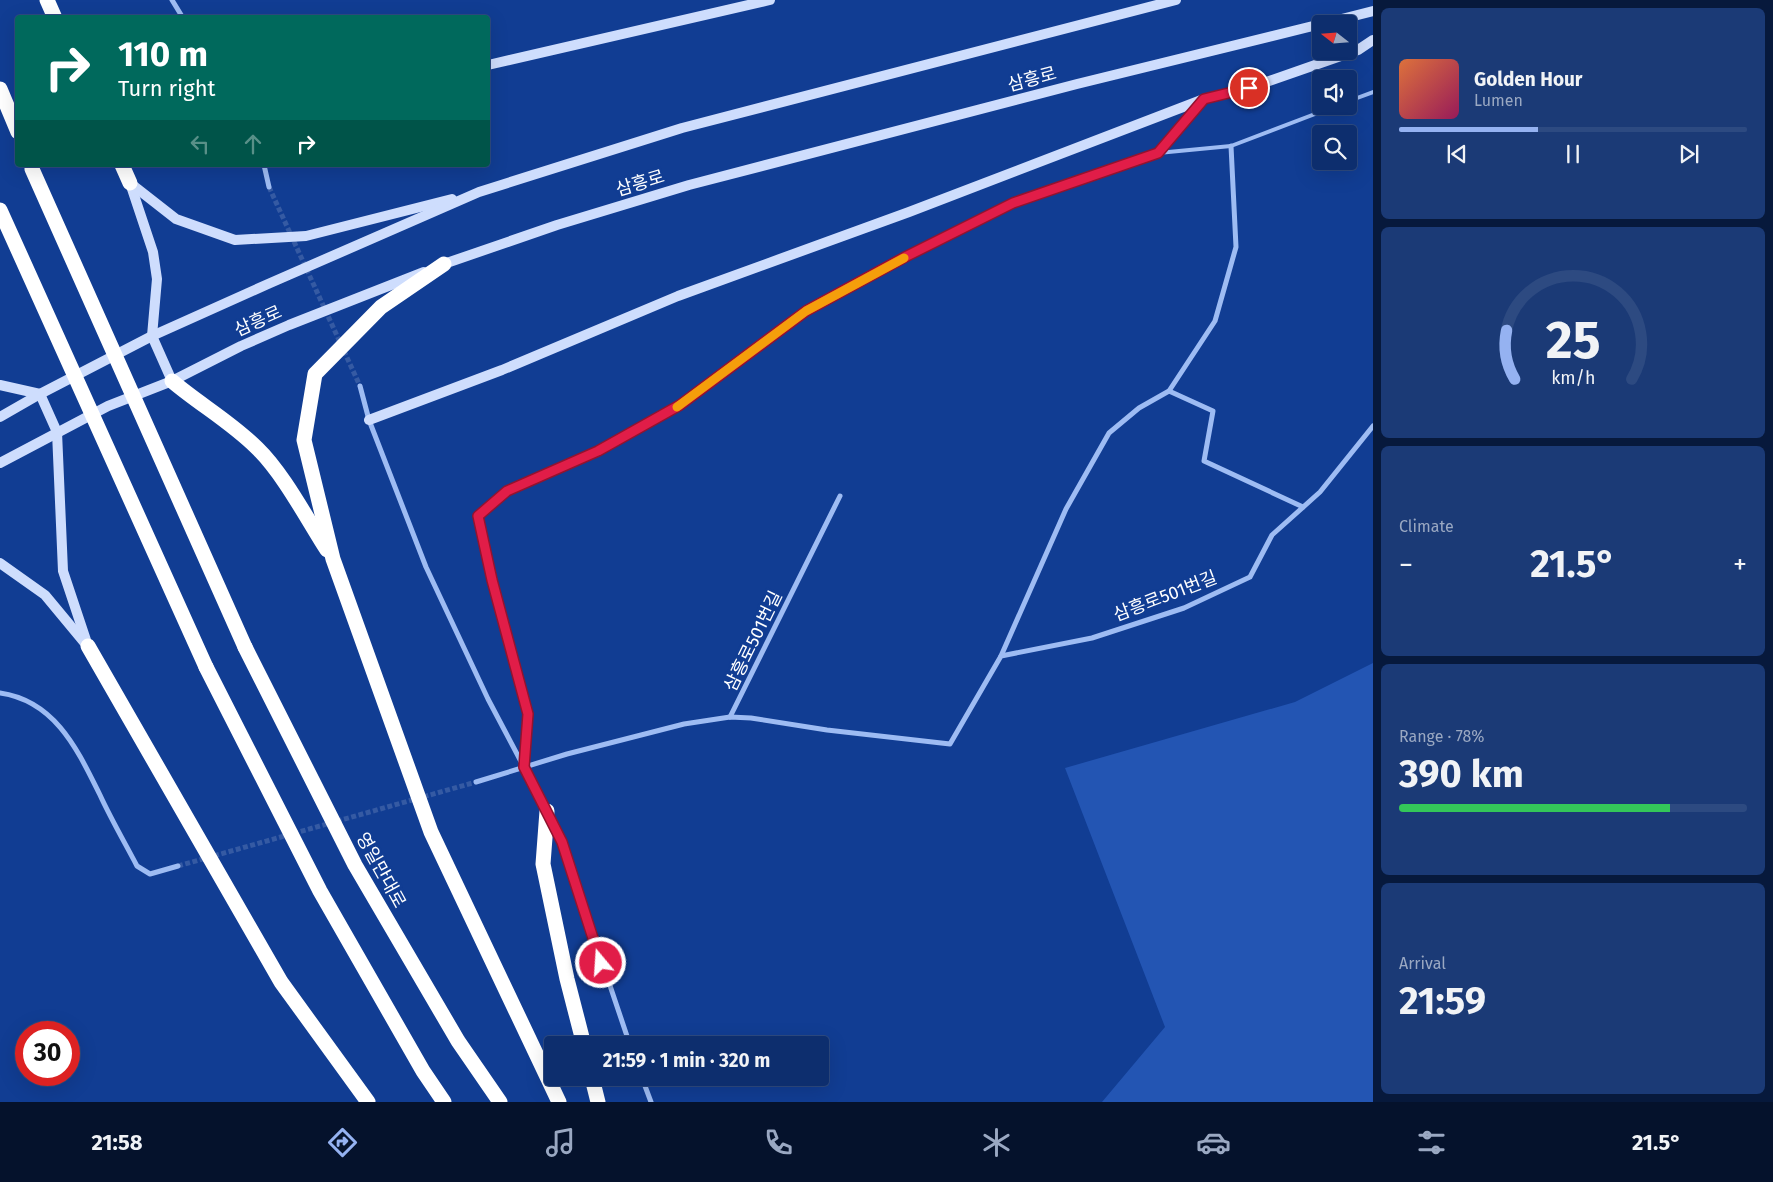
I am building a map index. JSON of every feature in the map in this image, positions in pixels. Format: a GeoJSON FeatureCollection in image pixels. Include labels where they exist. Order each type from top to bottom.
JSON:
{"type":"FeatureCollection","features":[{"type":"Feature","properties":{"kind":"highway"},"geometry":{"type":"LineString","coordinates":[[48,0],[54,15]]}},
{"type":"Feature","properties":{"kind":"highway"},"geometry":{"type":"LineString","coordinates":[[0,89],[15,125]]}},
{"type":"Feature","properties":{"kind":"highway","name":"영일만대로"},"geometry":{"type":"LineString","coordinates":[[32,167],[245,647],[355,865],[458,1041],[500,1102]]}},
{"type":"Feature","properties":{"kind":"highway"},"geometry":{"type":"LineString","coordinates":[[123,167],[130,183]]}},
{"type":"Feature","properties":{"kind":"highway"},"geometry":{"type":"LineString","coordinates":[[0,210],[206,667],[320,891],[423,1071],[444,1102]]}},
{"type":"Feature","properties":{"kind":"highway"},"geometry":{"type":"LineString","coordinates":[[444,264],[381,307],[315,374],[304,440],[333,559],[431,832],[559,1102]]}},
{"type":"Feature","properties":{"kind":"highway"},"geometry":{"type":"LineString","coordinates":[[172,381],[258,448],[280,476],[333,559]]}},
{"type":"Feature","properties":{"kind":"highway"},"geometry":{"type":"LineString","coordinates":[[88,646],[281,982],[368,1102]]}},
{"type":"Feature","properties":{"kind":"highway"},"geometry":{"type":"LineString","coordinates":[[547,811],[543,864],[567,980],[582,1036]]}},
{"type":"Feature","properties":{"kind":"highway"},"geometry":{"type":"LineString","coordinates":[[594,1086],[598,1102]]}},
{"type":"Feature","properties":{"kind":"main road"},"geometry":{"type":"LineString","coordinates":[[490,65],[770,0]]}},
{"type":"Feature","properties":{"kind":"main road","name":"삼흥로"},"geometry":{"type":"LineString","coordinates":[[0,417],[152,336],[479,192],[682,128],[1176,0]]}},
{"type":"Feature","properties":{"kind":"main road","name":"삼흥로"},"geometry":{"type":"LineString","coordinates":[[1357,15],[1373,11]]}},
{"type":"Feature","properties":{"kind":"main road","name":"삼흥로"},"geometry":{"type":"LineString","coordinates":[[0,463],[108,406],[172,381],[281,328],[444,264],[557,225],[689,185],[1076,84],[1312,26]]}},
{"type":"Feature","properties":{"kind":"main road"},"geometry":{"type":"LineString","coordinates":[[369,420],[502,370],[678,296],[908,212],[1204,99],[1249,88],[1358,50],[1373,40]]}},
{"type":"Feature","properties":{"kind":"main road"},"geometry":{"type":"LineString","coordinates":[[130,183],[176,218],[235,240],[306,236],[479,192]]}},
{"type":"Feature","properties":{"kind":"main road"},"geometry":{"type":"LineString","coordinates":[[130,183],[153,252],[157,279],[152,336],[172,381]]}},
{"type":"Feature","properties":{"kind":"main road"},"geometry":{"type":"LineString","coordinates":[[0,384],[40,394],[58,432],[62,571],[88,646]]}},
{"type":"Feature","properties":{"kind":"main road"},"geometry":{"type":"LineString","coordinates":[[0,563],[45,595],[88,646]]}},
{"type":"Feature","properties":{"kind":"street"},"geometry":{"type":"LineString","coordinates":[[172,0],[181,15]]}},
{"type":"Feature","properties":{"kind":"street"},"geometry":{"type":"LineString","coordinates":[[524,767],[528,714],[492,580],[478,516],[507,491],[598,451],[680,405],[806,311],[907,256],[1013,203],[1158,153],[1204,99]]}},
{"type":"Feature","properties":{"kind":"street","name":"삼흥로501번길"},"geometry":{"type":"LineString","coordinates":[[476,782],[567,754],[684,724],[730,717],[751,718],[827,730],[950,744],[1001,656],[1066,509],[1109,433],[1139,408],[1169,391],[1215,321],[1236,247],[1231,146]]}},
{"type":"Feature","properties":{"kind":"street"},"geometry":{"type":"LineString","coordinates":[[264,167],[269,187]]}},
{"type":"Feature","properties":{"kind":"street"},"geometry":{"type":"LineString","coordinates":[[360,386],[369,420],[426,567],[488,699],[562,842],[627,1036]]}},
{"type":"Feature","properties":{"kind":"street"},"geometry":{"type":"LineString","coordinates":[[1169,391],[1212,411],[1204,461],[1303,507]]}},
{"type":"Feature","properties":{"kind":"street","name":"삼흥로501번길"},"geometry":{"type":"LineString","coordinates":[[1001,656],[1092,638],[1184,608],[1250,576],[1272,535],[1320,492],[1373,426]]}},
{"type":"Feature","properties":{"kind":"street","name":"삼흥로501번길"},"geometry":{"type":"LineString","coordinates":[[730,717],[840,496]]}},
{"type":"Feature","properties":{"kind":"street"},"geometry":{"type":"LineString","coordinates":[[0,694],[28,702],[50,715],[65,732],[79,753],[137,866],[150,874],[178,866]]}},
{"type":"Feature","properties":{"kind":"street"},"geometry":{"type":"LineString","coordinates":[[645,1086],[651,1102]]}},
{"type":"Feature","properties":{"kind":"lane"},"geometry":{"type":"LineString","coordinates":[[1357,98],[1373,92]]}},
{"type":"Feature","properties":{"kind":"lane"},"geometry":{"type":"LineString","coordinates":[[1158,153],[1231,146],[1312,115]]}},
{"type":"Feature","properties":{"kind":"shaded area"},"geometry":{"type":"Polygon","coordinates":[[[1373,663],[1373,1102],[1102,1102],[1165,1027],[1065,768],[1295,702],[1373,663]]]}},
{"type":"Feature","properties":{"kind":"tunnel"},"geometry":{"type":"LineString","coordinates":[[269,187],[360,386]]}},
{"type":"Feature","properties":{"kind":"tunnel"},"geometry":{"type":"LineString","coordinates":[[178,866],[476,782]]}},
{"type":"Feature","properties":{"kind":"slow traffic"},"geometry":{"type":"LineString","coordinates":[[677,407],[806,311],[904,258]]}},
{"type":"Feature","properties":{"kind":"route"},"geometry":{"type":"LineString","coordinates":[[601,963],[562,842],[524,767],[528,714],[492,580],[478,516],[507,491],[598,451],[680,405],[806,311],[907,256],[1013,203],[1158,153],[1204,99],[1249,88]]}}]}
